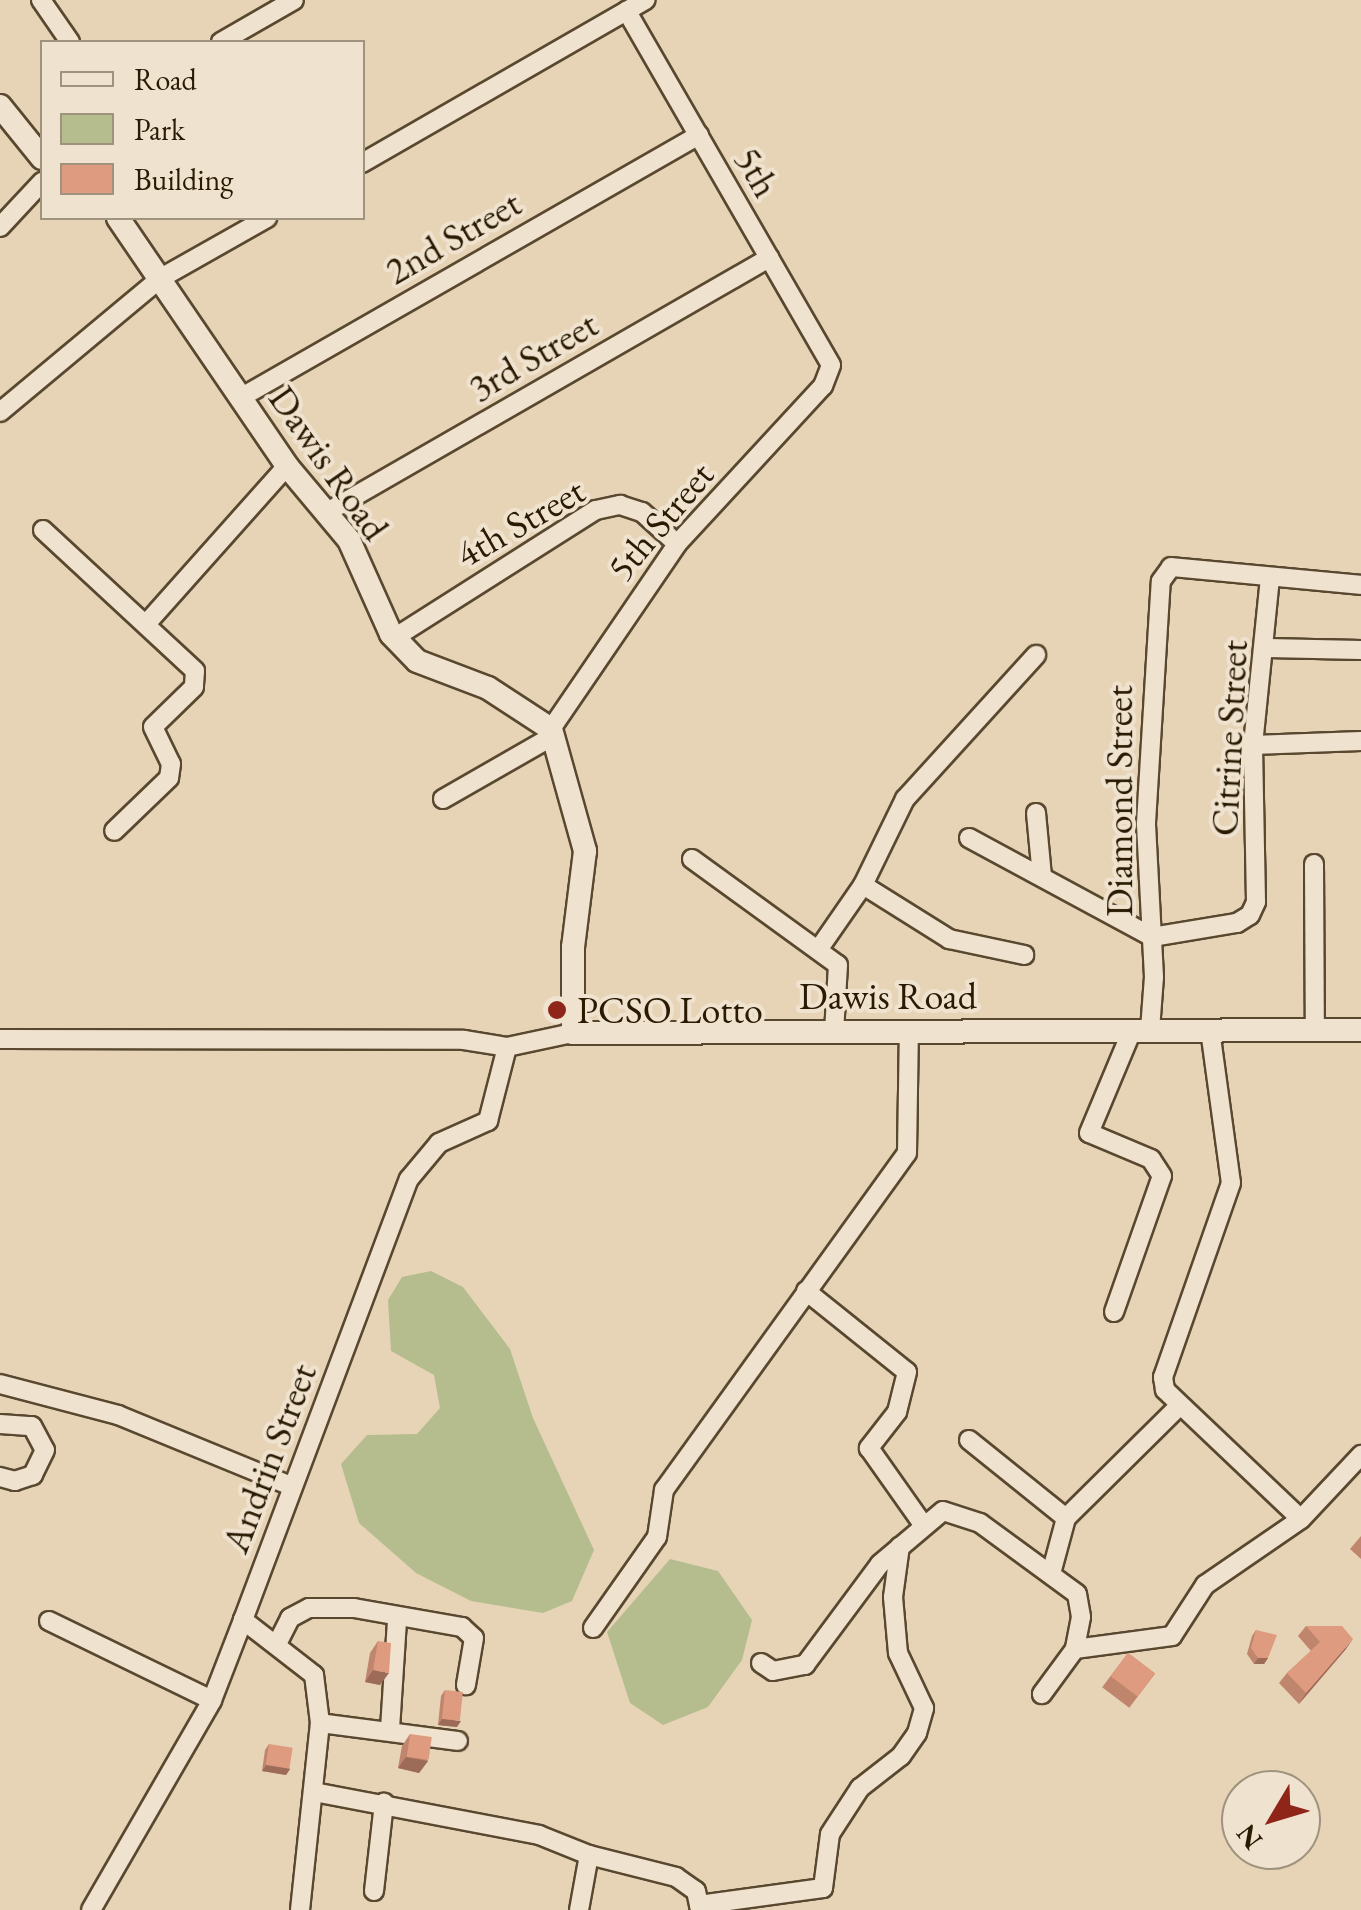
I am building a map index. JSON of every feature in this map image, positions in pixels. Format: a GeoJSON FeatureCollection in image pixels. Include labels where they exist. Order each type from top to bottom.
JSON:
{"type":"FeatureCollection","features":[{"type":"Feature","properties":{"kind":"street"},"geometry":{"type":"LineString","coordinates":[[41,0],[69,40]]}},
{"type":"Feature","properties":{"kind":"street"},"geometry":{"type":"LineString","coordinates":[[224,40],[294,0]]}},
{"type":"Feature","properties":{"kind":"street"},"geometry":{"type":"LineString","coordinates":[[365,161],[646,0]]}},
{"type":"Feature","properties":{"kind":"street","name":"5th"},"geometry":{"type":"LineString","coordinates":[[627,11],[831,365]]}},
{"type":"Feature","properties":{"kind":"street"},"geometry":{"type":"LineString","coordinates":[[0,106],[40,156]]}},
{"type":"Feature","properties":{"kind":"street","name":"2nd Street"},"geometry":{"type":"LineString","coordinates":[[240,398],[699,135]]}},
{"type":"Feature","properties":{"kind":"street"},"geometry":{"type":"LineString","coordinates":[[0,226],[40,184]]}},
{"type":"Feature","properties":{"kind":"street","name":"Dawis Road"},"geometry":{"type":"LineString","coordinates":[[119,220],[287,466],[329,511],[394,638],[417,661],[488,688],[552,732]]}},
{"type":"Feature","properties":{"kind":"street"},"geometry":{"type":"LineString","coordinates":[[0,412],[161,278],[263,220]]}},
{"type":"Feature","properties":{"kind":"street","name":"3rd Street"},"geometry":{"type":"LineString","coordinates":[[329,511],[769,258]]}},
{"type":"Feature","properties":{"kind":"street","name":"5th Street"},"geometry":{"type":"LineString","coordinates":[[552,732],[676,544],[823,386],[831,365]]}},
{"type":"Feature","properties":{"kind":"street"},"geometry":{"type":"LineString","coordinates":[[147,623],[287,466]]}},
{"type":"Feature","properties":{"kind":"street","name":"4th Street"},"geometry":{"type":"LineString","coordinates":[[394,638],[596,510],[620,505],[642,512],[676,544]]}},
{"type":"Feature","properties":{"kind":"street"},"geometry":{"type":"LineString","coordinates":[[44,530],[147,623],[196,680],[153,726],[171,764],[169,778],[114,831]]}},
{"type":"Feature","properties":{"kind":"street","name":"Diamond Street"},"geometry":{"type":"LineString","coordinates":[[1141,1030],[1152,937],[1146,823],[1154,620],[1166,574],[1172,567],[1270,578]]}},
{"type":"Feature","properties":{"kind":"street"},"geometry":{"type":"LineString","coordinates":[[1270,578],[1360,582]]}},
{"type":"Feature","properties":{"kind":"street","name":"Citrine Street"},"geometry":{"type":"LineString","coordinates":[[1152,937],[1237,924],[1256,902],[1253,744],[1267,648],[1270,578]]}},
{"type":"Feature","properties":{"kind":"street"},"geometry":{"type":"LineString","coordinates":[[1267,648],[1361,650]]}},
{"type":"Feature","properties":{"kind":"street"},"geometry":{"type":"LineString","coordinates":[[818,950],[863,884],[905,799],[1036,655]]}},
{"type":"Feature","properties":{"kind":"street"},"geometry":{"type":"LineString","coordinates":[[0,1039],[464,1040],[506,1047],[573,1033],[573,946],[585,851],[552,732],[443,799]]}},
{"type":"Feature","properties":{"kind":"street"},"geometry":{"type":"LineString","coordinates":[[1253,744],[1361,741]]}},
{"type":"Feature","properties":{"kind":"street"},"geometry":{"type":"LineString","coordinates":[[1036,813],[1042,878]]}},
{"type":"Feature","properties":{"kind":"street"},"geometry":{"type":"LineString","coordinates":[[969,838],[1152,937]]}},
{"type":"Feature","properties":{"kind":"street"},"geometry":{"type":"LineString","coordinates":[[692,859],[818,950],[841,972],[834,1032]]}},
{"type":"Feature","properties":{"kind":"street"},"geometry":{"type":"LineString","coordinates":[[1314,864],[1315,1030]]}},
{"type":"Feature","properties":{"kind":"street"},"geometry":{"type":"LineString","coordinates":[[863,884],[948,939],[1024,955]]}},
{"type":"Feature","properties":{"kind":"street"},"geometry":{"type":"LineString","coordinates":[[1114,1312],[1162,1176],[1151,1159],[1089,1133],[1141,1030]]}},
{"type":"Feature","properties":{"kind":"street"},"geometry":{"type":"LineString","coordinates":[[1210,1030],[1230,1183],[1163,1377],[1177,1408],[1301,1519]]}},
{"type":"Feature","properties":{"kind":"street","name":"Dawis Road"},"geometry":{"type":"LineString","coordinates":[[573,1033],[1361,1030]]}},
{"type":"Feature","properties":{"kind":"street"},"geometry":{"type":"LineString","coordinates":[[593,1628],[658,1537],[664,1490],[907,1153],[909,1031]]}},
{"type":"Feature","properties":{"kind":"street","name":"Andrin Street"},"geometry":{"type":"LineString","coordinates":[[91,1910],[212,1700],[408,1179],[439,1143],[488,1121],[506,1047]]}},
{"type":"Feature","properties":{"kind":"street"},"geometry":{"type":"LineString","coordinates":[[806,1291],[907,1372],[897,1412],[869,1448],[922,1524]]}},
{"type":"Feature","properties":{"kind":"street"},"geometry":{"type":"LineString","coordinates":[[0,1384],[118,1415],[291,1486]]}},
{"type":"Feature","properties":{"kind":"street"},"geometry":{"type":"LineString","coordinates":[[23,1422],[36,1394]]}},
{"type":"Feature","properties":{"kind":"street"},"geometry":{"type":"LineString","coordinates":[[1052,1570],[1066,1518],[1177,1408]]}},
{"type":"Feature","properties":{"kind":"street"},"geometry":{"type":"LineString","coordinates":[[0,1424],[23,1422],[43,1441],[44,1460],[25,1479],[0,1477]]}},
{"type":"Feature","properties":{"kind":"street"},"geometry":{"type":"LineString","coordinates":[[969,1440],[1066,1518]]}},
{"type":"Feature","properties":{"kind":"street"},"geometry":{"type":"LineString","coordinates":[[1075,1649],[1172,1636],[1205,1585],[1301,1519],[1361,1455]]}},
{"type":"Feature","properties":{"kind":"street"},"geometry":{"type":"LineString","coordinates":[[761,1663],[774,1670],[805,1665],[900,1545],[943,1511],[980,1523],[1021,1557],[1052,1570],[1077,1594],[1082,1617],[1075,1649],[1042,1694]]}},
{"type":"Feature","properties":{"kind":"street"},"geometry":{"type":"LineString","coordinates":[[314,1792],[384,1802],[538,1835],[589,1855],[676,1877],[696,1891],[700,1907],[822,1888],[830,1834],[860,1788],[901,1756],[917,1733],[924,1708],[898,1653],[893,1597],[900,1545]]}},
{"type":"Feature","properties":{"kind":"street"},"geometry":{"type":"LineString","coordinates":[[278,1642],[290,1618],[309,1608],[354,1608],[396,1620],[468,1632],[474,1638],[466,1684]]}},
{"type":"Feature","properties":{"kind":"street"},"geometry":{"type":"LineString","coordinates":[[49,1620],[212,1700]]}},
{"type":"Feature","properties":{"kind":"street"},"geometry":{"type":"LineString","coordinates":[[244,1620],[278,1642],[314,1675],[320,1722],[300,1910]]}},
{"type":"Feature","properties":{"kind":"street"},"geometry":{"type":"LineString","coordinates":[[390,1729],[396,1620]]}},
{"type":"Feature","properties":{"kind":"street"},"geometry":{"type":"LineString","coordinates":[[320,1722],[458,1741]]}},
{"type":"Feature","properties":{"kind":"street"},"geometry":{"type":"LineString","coordinates":[[374,1891],[384,1802]]}},
{"type":"Feature","properties":{"kind":"street"},"geometry":{"type":"LineString","coordinates":[[579,1910],[589,1855]]}},
{"type":"Feature","properties":{"kind":"green space"},"geometry":{"type":"Polygon","coordinates":[[[431,1271],[463,1287],[510,1349],[533,1418],[594,1550],[572,1601],[543,1613],[471,1601],[416,1573],[359,1523],[341,1464],[367,1435],[417,1434],[440,1408],[434,1375],[391,1351],[388,1300],[402,1277],[431,1271]]]}},
{"type":"Feature","properties":{"kind":"green space"},"geometry":{"type":"Polygon","coordinates":[[[670,1559],[718,1571],[752,1620],[742,1660],[708,1707],[663,1725],[630,1703],[607,1632],[670,1559]]]}},
{"type":"Feature","properties":{"kind":"building"},"geometry":{"type":"Polygon","coordinates":[[[1306,1626],[1342,1626],[1353,1639],[1306,1693],[1287,1673],[1320,1642],[1306,1626]]]}},
{"type":"Feature","properties":{"kind":"building"},"geometry":{"type":"Polygon","coordinates":[[[1256,1630],[1277,1635],[1268,1658],[1258,1658],[1251,1648],[1256,1630]]]}},
{"type":"Feature","properties":{"kind":"building"},"geometry":{"type":"Polygon","coordinates":[[[378,1641],[391,1643],[389,1673],[373,1670],[378,1641]]]}},
{"type":"Feature","properties":{"kind":"building"},"geometry":{"type":"Polygon","coordinates":[[[1128,1653],[1155,1673],[1138,1697],[1111,1676],[1128,1653]]]}},
{"type":"Feature","properties":{"kind":"building"},"geometry":{"type":"Polygon","coordinates":[[[445,1690],[463,1692],[460,1721],[442,1719],[445,1690]]]}},
{"type":"Feature","properties":{"kind":"building"},"geometry":{"type":"Polygon","coordinates":[[[410,1734],[432,1737],[429,1760],[407,1757],[410,1734]]]}},
{"type":"Feature","properties":{"kind":"building"},"geometry":{"type":"Polygon","coordinates":[[[269,1744],[293,1748],[289,1768],[266,1765],[269,1744]]]}},
{"type":"Feature","properties":{"kind":"place","name":"PCSO Lotto"},"geometry":{"type":"Point","coordinates":[557,1010]}}]}
